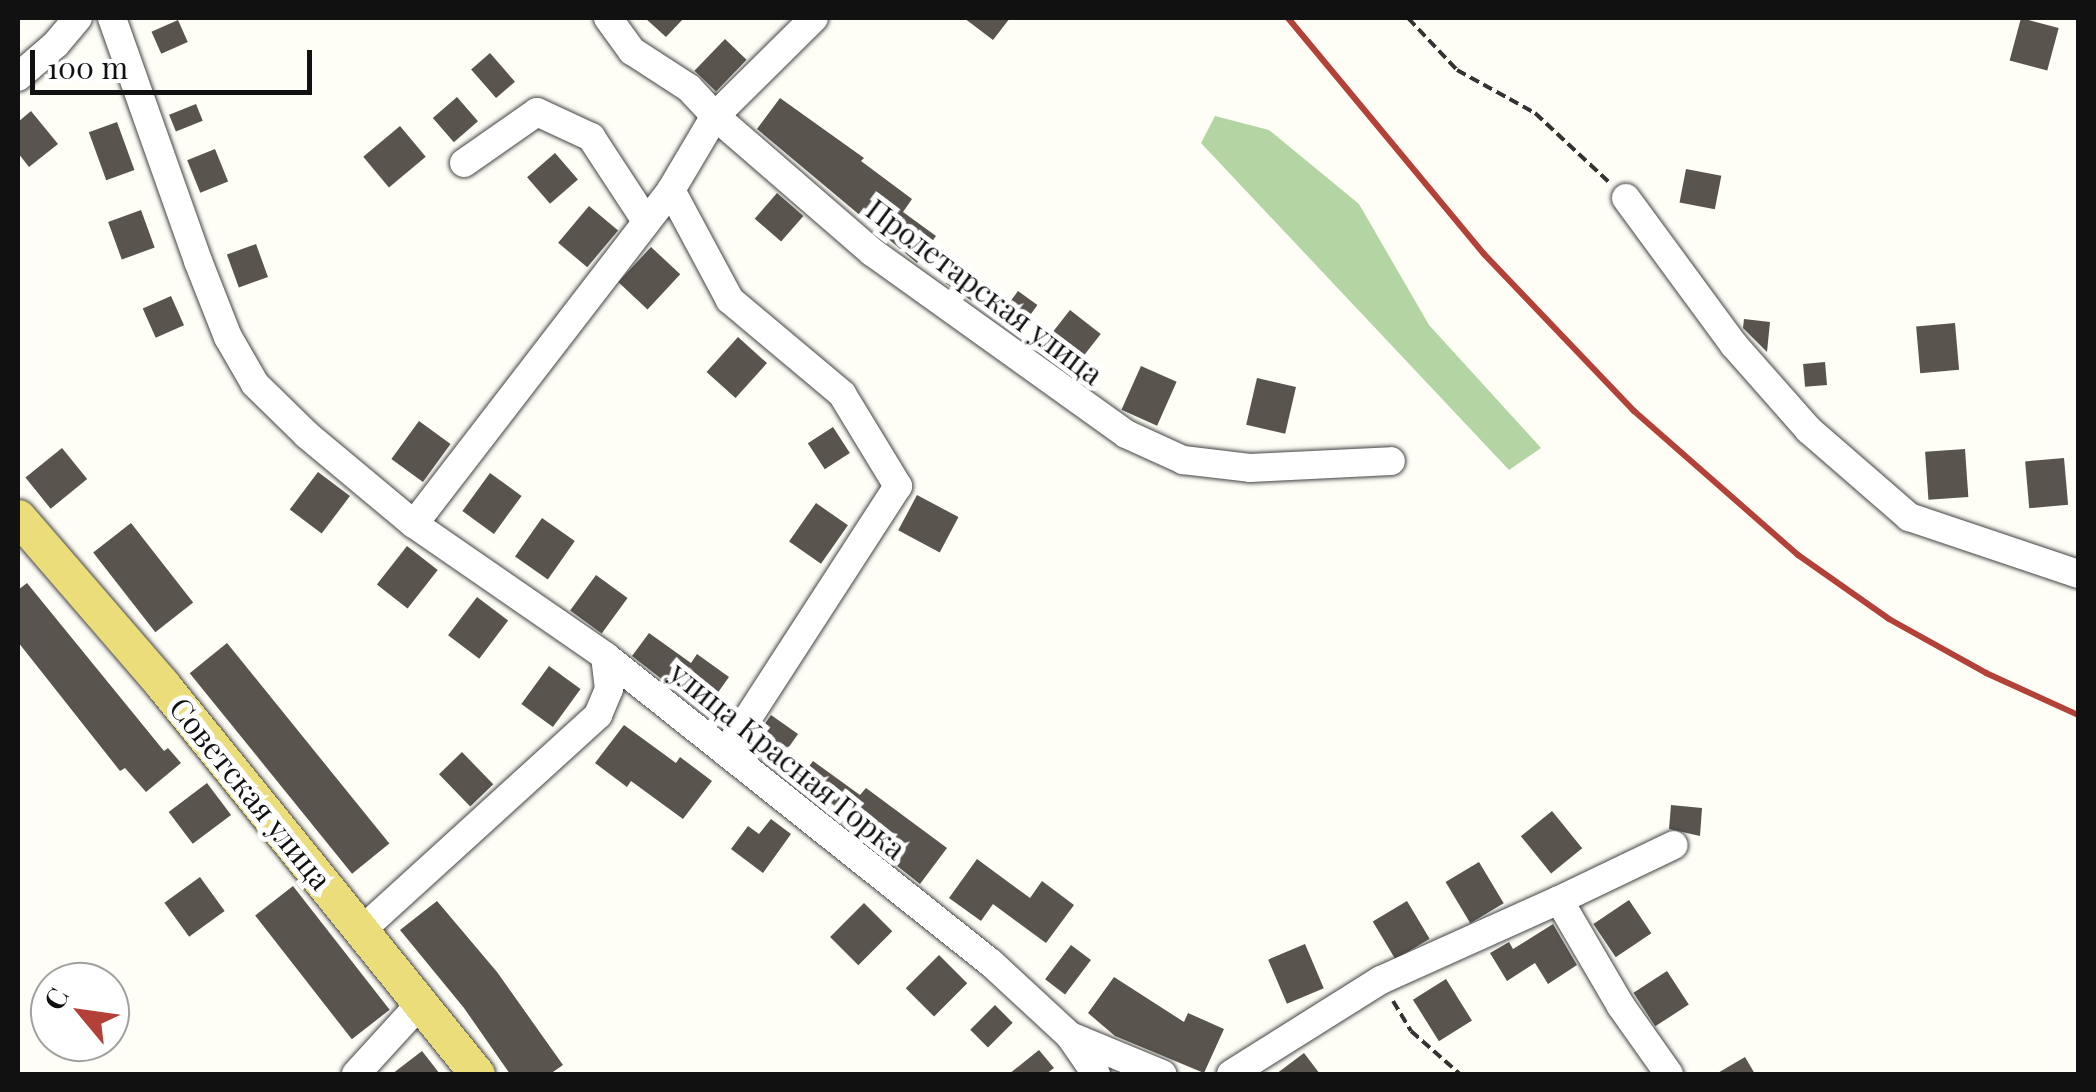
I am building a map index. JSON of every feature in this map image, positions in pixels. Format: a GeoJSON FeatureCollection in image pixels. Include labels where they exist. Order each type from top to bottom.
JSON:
{"type":"FeatureCollection","features":[{"type":"Feature","properties":{"kind":"main road","name":"Советская улица"},"geometry":{"type":"LineString","coordinates":[[18,517],[363,929],[419,1005],[478,1074]]}},
{"type":"Feature","properties":{"kind":"street"},"geometry":{"type":"LineString","coordinates":[[18,77],[56,44],[78,18]]}},
{"type":"Feature","properties":{"kind":"street"},"geometry":{"type":"LineString","coordinates":[[112,18],[228,338],[255,384],[307,436],[414,524],[670,190],[715,116],[814,18]]}},
{"type":"Feature","properties":{"kind":"street","name":"Пролетарская улица"},"geometry":{"type":"LineString","coordinates":[[608,18],[632,51],[689,88],[715,116],[872,252],[1126,434],[1183,460],[1250,468],[1392,461]]}},
{"type":"Feature","properties":{"kind":"street"},"geometry":{"type":"LineString","coordinates":[[464,163],[537,112],[591,137],[646,221]]}},
{"type":"Feature","properties":{"kind":"street"},"geometry":{"type":"LineString","coordinates":[[670,190],[730,300],[842,394],[898,486],[726,752]]}},
{"type":"Feature","properties":{"kind":"street"},"geometry":{"type":"LineString","coordinates":[[1626,198],[1734,345],[1809,430],[1909,517],[2078,574]]}},
{"type":"Feature","properties":{"kind":"street","name":"улица Красная Горка"},"geometry":{"type":"LineString","coordinates":[[414,524],[605,656],[990,962],[1070,1036],[1096,1074]]}},
{"type":"Feature","properties":{"kind":"street"},"geometry":{"type":"LineString","coordinates":[[363,929],[598,714],[608,689],[605,656]]}},
{"type":"Feature","properties":{"kind":"street"},"geometry":{"type":"LineString","coordinates":[[598,714],[640,702],[664,704]]}},
{"type":"Feature","properties":{"kind":"street"},"geometry":{"type":"LineString","coordinates":[[1232,1074],[1381,980],[1674,845]]}},
{"type":"Feature","properties":{"kind":"street"},"geometry":{"type":"LineString","coordinates":[[1560,900],[1621,1006],[1670,1074]]}},
{"type":"Feature","properties":{"kind":"street"},"geometry":{"type":"LineString","coordinates":[[356,1074],[419,1005]]}},
{"type":"Feature","properties":{"kind":"street"},"geometry":{"type":"LineString","coordinates":[[1070,1036],[1162,1074]]}},
{"type":"Feature","properties":{"kind":"path"},"geometry":{"type":"LineString","coordinates":[[1408,18],[1457,70],[1535,113],[1626,198]]}},
{"type":"Feature","properties":{"kind":"path"},"geometry":{"type":"LineString","coordinates":[[1381,980],[1411,1032],[1460,1074]]}},
{"type":"Feature","properties":{"kind":"green space"},"geometry":{"type":"Polygon","coordinates":[[[1215,116],[1269,130],[1359,204],[1429,325],[1541,448],[1509,470],[1201,143],[1215,116]]]}},
{"type":"Feature","properties":{"kind":"building"},"geometry":{"type":"Polygon","coordinates":[[[645,18],[684,18],[666,37],[645,18]]]}},
{"type":"Feature","properties":{"kind":"building"},"geometry":{"type":"Polygon","coordinates":[[[964,18],[1010,18],[993,40],[964,18]]]}},
{"type":"Feature","properties":{"kind":"building"},"geometry":{"type":"Polygon","coordinates":[[[2021,18],[2059,28],[2047,71],[2010,61],[2021,18]]]}},
{"type":"Feature","properties":{"kind":"building"},"geometry":{"type":"Polygon","coordinates":[[[178,20],[188,42],[161,54],[152,32],[178,20]]]}},
{"type":"Feature","properties":{"kind":"building"},"geometry":{"type":"Polygon","coordinates":[[[725,39],[747,60],[716,91],[694,71],[725,39]]]}},
{"type":"Feature","properties":{"kind":"building"},"geometry":{"type":"Polygon","coordinates":[[[490,53],[515,82],[496,98],[471,69],[490,53]]]}},
{"type":"Feature","properties":{"kind":"building"},"geometry":{"type":"Polygon","coordinates":[[[457,97],[478,121],[454,142],[433,118],[457,97]]]}},
{"type":"Feature","properties":{"kind":"building"},"geometry":{"type":"Polygon","coordinates":[[[780,98],[864,158],[861,161],[912,199],[903,212],[936,236],[917,263],[757,129],[780,98]]]}},
{"type":"Feature","properties":{"kind":"building"},"geometry":{"type":"Polygon","coordinates":[[[196,104],[203,121],[176,132],[169,115],[196,104]]]}},
{"type":"Feature","properties":{"kind":"building"},"geometry":{"type":"Polygon","coordinates":[[[31,111],[58,144],[29,167],[18,153],[18,122],[31,111]]]}},
{"type":"Feature","properties":{"kind":"building"},"geometry":{"type":"Polygon","coordinates":[[[117,122],[134,170],[106,180],[89,132],[117,122]]]}},
{"type":"Feature","properties":{"kind":"building"},"geometry":{"type":"Polygon","coordinates":[[[400,126],[426,157],[389,187],[363,157],[400,126]]]}},
{"type":"Feature","properties":{"kind":"building"},"geometry":{"type":"Polygon","coordinates":[[[215,149],[228,181],[200,193],[187,160],[215,149]]]}},
{"type":"Feature","properties":{"kind":"building"},"geometry":{"type":"Polygon","coordinates":[[[555,153],[578,179],[550,204],[527,177],[555,153]]]}},
{"type":"Feature","properties":{"kind":"building"},"geometry":{"type":"Polygon","coordinates":[[[1686,169],[1721,176],[1715,209],[1680,202],[1686,169]]]}},
{"type":"Feature","properties":{"kind":"building"},"geometry":{"type":"Polygon","coordinates":[[[777,193],[803,216],[781,242],[755,219],[777,193]]]}},
{"type":"Feature","properties":{"kind":"building"},"geometry":{"type":"Polygon","coordinates":[[[589,206],[618,230],[587,267],[558,243],[589,206]]]}},
{"type":"Feature","properties":{"kind":"building"},"geometry":{"type":"Polygon","coordinates":[[[141,210],[155,248],[122,260],[108,222],[141,210]]]}},
{"type":"Feature","properties":{"kind":"building"},"geometry":{"type":"Polygon","coordinates":[[[256,244],[268,277],[239,287],[227,255],[256,244]]]}},
{"type":"Feature","properties":{"kind":"building"},"geometry":{"type":"Polygon","coordinates":[[[651,247],[680,274],[648,309],[618,282],[651,247]]]}},
{"type":"Feature","properties":{"kind":"building"},"geometry":{"type":"Polygon","coordinates":[[[958,265],[986,284],[974,302],[946,283],[958,265]]]}},
{"type":"Feature","properties":{"kind":"building"},"geometry":{"type":"Polygon","coordinates":[[[1018,291],[1037,305],[1016,334],[997,320],[1018,291]]]}},
{"type":"Feature","properties":{"kind":"building"},"geometry":{"type":"Polygon","coordinates":[[[171,296],[184,325],[156,338],[143,309],[171,296]]]}},
{"type":"Feature","properties":{"kind":"building"},"geometry":{"type":"Polygon","coordinates":[[[1070,310],[1101,334],[1071,372],[1040,348],[1070,310]]]}},
{"type":"Feature","properties":{"kind":"building"},"geometry":{"type":"Polygon","coordinates":[[[1744,319],[1770,322],[1767,352],[1743,328],[1744,319]]]}},
{"type":"Feature","properties":{"kind":"building"},"geometry":{"type":"Polygon","coordinates":[[[1955,323],[1959,370],[1920,373],[1916,326],[1955,323]]]}},
{"type":"Feature","properties":{"kind":"building"},"geometry":{"type":"Polygon","coordinates":[[[738,337],[767,363],[736,398],[707,372],[738,337]]]}},
{"type":"Feature","properties":{"kind":"building"},"geometry":{"type":"Polygon","coordinates":[[[1825,362],[1827,385],[1805,387],[1803,364],[1825,362]]]}},
{"type":"Feature","properties":{"kind":"building"},"geometry":{"type":"Polygon","coordinates":[[[1141,366],[1177,382],[1157,426],[1121,410],[1141,366]]]}},
{"type":"Feature","properties":{"kind":"building"},"geometry":{"type":"Polygon","coordinates":[[[1257,378],[1296,387],[1285,434],[1246,425],[1257,378]]]}},
{"type":"Feature","properties":{"kind":"building"},"geometry":{"type":"Polygon","coordinates":[[[419,421],[451,444],[423,482],[391,459],[419,421]]]}},
{"type":"Feature","properties":{"kind":"building"},"geometry":{"type":"Polygon","coordinates":[[[833,427],[850,453],[825,469],[808,443],[833,427]]]}},
{"type":"Feature","properties":{"kind":"building"},"geometry":{"type":"Polygon","coordinates":[[[62,448],[87,479],[51,509],[25,478],[62,448]]]}},
{"type":"Feature","properties":{"kind":"building"},"geometry":{"type":"Polygon","coordinates":[[[1965,449],[1968,497],[1928,500],[1925,452],[1965,449]]]}},
{"type":"Feature","properties":{"kind":"building"},"geometry":{"type":"Polygon","coordinates":[[[2064,458],[2068,505],[2029,508],[2025,461],[2064,458]]]}},
{"type":"Feature","properties":{"kind":"building"},"geometry":{"type":"Polygon","coordinates":[[[318,472],[350,496],[322,534],[290,510],[318,472]]]}},
{"type":"Feature","properties":{"kind":"building"},"geometry":{"type":"Polygon","coordinates":[[[490,473],[522,496],[494,534],[462,511],[490,473]]]}},
{"type":"Feature","properties":{"kind":"building"},"geometry":{"type":"Polygon","coordinates":[[[917,495],[958,517],[940,552],[898,530],[917,495]]]}},
{"type":"Feature","properties":{"kind":"building"},"geometry":{"type":"Polygon","coordinates":[[[816,503],[848,525],[821,564],[789,542],[816,503]]]}},
{"type":"Feature","properties":{"kind":"building"},"geometry":{"type":"Polygon","coordinates":[[[542,518],[575,541],[548,579],[515,557],[542,518]]]}},
{"type":"Feature","properties":{"kind":"building"},"geometry":{"type":"Polygon","coordinates":[[[131,523],[193,603],[155,632],[93,553],[131,523]]]}},
{"type":"Feature","properties":{"kind":"building"},"geometry":{"type":"Polygon","coordinates":[[[407,546],[438,570],[408,609],[377,585],[407,546]]]}},
{"type":"Feature","properties":{"kind":"building"},"geometry":{"type":"Polygon","coordinates":[[[596,575],[628,598],[602,634],[570,611],[596,575]]]}},
{"type":"Feature","properties":{"kind":"building"},"geometry":{"type":"Polygon","coordinates":[[[27,583],[164,751],[168,748],[181,763],[146,792],[125,768],[120,771],[18,642],[18,590],[27,583]]]}},
{"type":"Feature","properties":{"kind":"building"},"geometry":{"type":"Polygon","coordinates":[[[477,597],[508,620],[479,659],[448,635],[477,597]]]}},
{"type":"Feature","properties":{"kind":"building"},"geometry":{"type":"Polygon","coordinates":[[[649,633],[691,663],[697,654],[729,677],[704,712],[632,656],[649,633]]]}},
{"type":"Feature","properties":{"kind":"building"},"geometry":{"type":"Polygon","coordinates":[[[227,643],[389,844],[352,874],[190,673],[227,643]]]}},
{"type":"Feature","properties":{"kind":"building"},"geometry":{"type":"Polygon","coordinates":[[[549,666],[581,689],[553,727],[521,704],[549,666]]]}},
{"type":"Feature","properties":{"kind":"building"},"geometry":{"type":"Polygon","coordinates":[[[771,715],[798,734],[775,767],[748,748],[771,715]]]}},
{"type":"Feature","properties":{"kind":"building"},"geometry":{"type":"Polygon","coordinates":[[[624,725],[676,763],[680,757],[712,781],[683,819],[631,781],[627,787],[595,763],[624,725]]]}},
{"type":"Feature","properties":{"kind":"building"},"geometry":{"type":"Polygon","coordinates":[[[462,752],[493,784],[470,807],[439,774],[462,752]]]}},
{"type":"Feature","properties":{"kind":"building"},"geometry":{"type":"Polygon","coordinates":[[[813,761],[860,795],[866,788],[947,848],[920,884],[795,785],[813,761]]]}},
{"type":"Feature","properties":{"kind":"building"},"geometry":{"type":"Polygon","coordinates":[[[207,783],[231,815],[193,844],[169,812],[207,783]]]}},
{"type":"Feature","properties":{"kind":"building"},"geometry":{"type":"Polygon","coordinates":[[[1671,805],[1702,808],[1700,836],[1669,829],[1671,805]]]}},
{"type":"Feature","properties":{"kind":"building"},"geometry":{"type":"Polygon","coordinates":[[[1552,811],[1582,848],[1551,873],[1521,836],[1552,811]]]}},
{"type":"Feature","properties":{"kind":"building"},"geometry":{"type":"Polygon","coordinates":[[[771,819],[791,834],[763,873],[731,849],[748,826],[759,834],[771,819]]]}},
{"type":"Feature","properties":{"kind":"building"},"geometry":{"type":"Polygon","coordinates":[[[977,859],[1030,898],[1042,881],[1074,905],[1046,943],[993,904],[981,921],[949,898],[977,859]]]}},
{"type":"Feature","properties":{"kind":"building"},"geometry":{"type":"Polygon","coordinates":[[[1479,862],[1504,903],[1470,923],[1446,882],[1479,862]]]}},
{"type":"Feature","properties":{"kind":"building"},"geometry":{"type":"Polygon","coordinates":[[[200,877],[225,911],[189,937],[164,903],[200,877]]]}},
{"type":"Feature","properties":{"kind":"building"},"geometry":{"type":"Polygon","coordinates":[[[293,886],[390,1010],[352,1039],[255,916],[293,886]]]}},
{"type":"Feature","properties":{"kind":"building"},"geometry":{"type":"Polygon","coordinates":[[[1629,900],[1651,933],[1616,957],[1593,924],[1629,900]]]}},
{"type":"Feature","properties":{"kind":"building"},"geometry":{"type":"Polygon","coordinates":[[[437,901],[497,972],[563,1065],[550,1074],[510,1074],[464,1008],[400,930],[437,901]]]}},
{"type":"Feature","properties":{"kind":"building"},"geometry":{"type":"Polygon","coordinates":[[[1407,901],[1430,939],[1395,959],[1373,922],[1407,901]]]}},
{"type":"Feature","properties":{"kind":"building"},"geometry":{"type":"Polygon","coordinates":[[[864,903],[892,931],[858,965],[830,937],[864,903]]]}},
{"type":"Feature","properties":{"kind":"building"},"geometry":{"type":"Polygon","coordinates":[[[1553,924],[1577,965],[1548,984],[1535,963],[1507,981],[1490,953],[1509,942],[1513,949],[1553,924]]]}},
{"type":"Feature","properties":{"kind":"building"},"geometry":{"type":"Polygon","coordinates":[[[1305,944],[1324,988],[1287,1004],[1268,960],[1305,944]]]}},
{"type":"Feature","properties":{"kind":"building"},"geometry":{"type":"Polygon","coordinates":[[[1071,945],[1091,960],[1065,994],[1045,979],[1071,945]]]}},
{"type":"Feature","properties":{"kind":"building"},"geometry":{"type":"Polygon","coordinates":[[[939,955],[967,983],[934,1017],[906,988],[939,955]]]}},
{"type":"Feature","properties":{"kind":"building"},"geometry":{"type":"Polygon","coordinates":[[[1667,971],[1689,1005],[1655,1026],[1633,993],[1667,971]]]}},
{"type":"Feature","properties":{"kind":"building"},"geometry":{"type":"Polygon","coordinates":[[[1114,977],[1184,1022],[1188,1013],[1224,1029],[1204,1073],[1115,1036],[1088,1013],[1114,977]]]}},
{"type":"Feature","properties":{"kind":"building"},"geometry":{"type":"Polygon","coordinates":[[[1446,979],[1472,1021],[1439,1041],[1413,1000],[1446,979]]]}},
{"type":"Feature","properties":{"kind":"building"},"geometry":{"type":"Polygon","coordinates":[[[995,1005],[1013,1023],[988,1047],[970,1030],[995,1005]]]}},
{"type":"Feature","properties":{"kind":"building"},"geometry":{"type":"Polygon","coordinates":[[[1039,1050],[1054,1068],[1046,1074],[1009,1074],[1039,1050]]]}},
{"type":"Feature","properties":{"kind":"building"},"geometry":{"type":"Polygon","coordinates":[[[422,1051],[440,1074],[392,1074],[422,1051]]]}},
{"type":"Feature","properties":{"kind":"building"},"geometry":{"type":"Polygon","coordinates":[[[1304,1053],[1320,1074],[1276,1074],[1304,1053]]]}},
{"type":"Feature","properties":{"kind":"building"},"geometry":{"type":"Polygon","coordinates":[[[1745,1057],[1755,1074],[1716,1074],[1745,1057]]]}},
{"type":"Feature","properties":{"kind":"railway"},"geometry":{"type":"LineString","coordinates":[[1288,18],[1484,254],[1634,411],[1798,555],[1889,619],[1986,673],[2078,715]]}}]}
